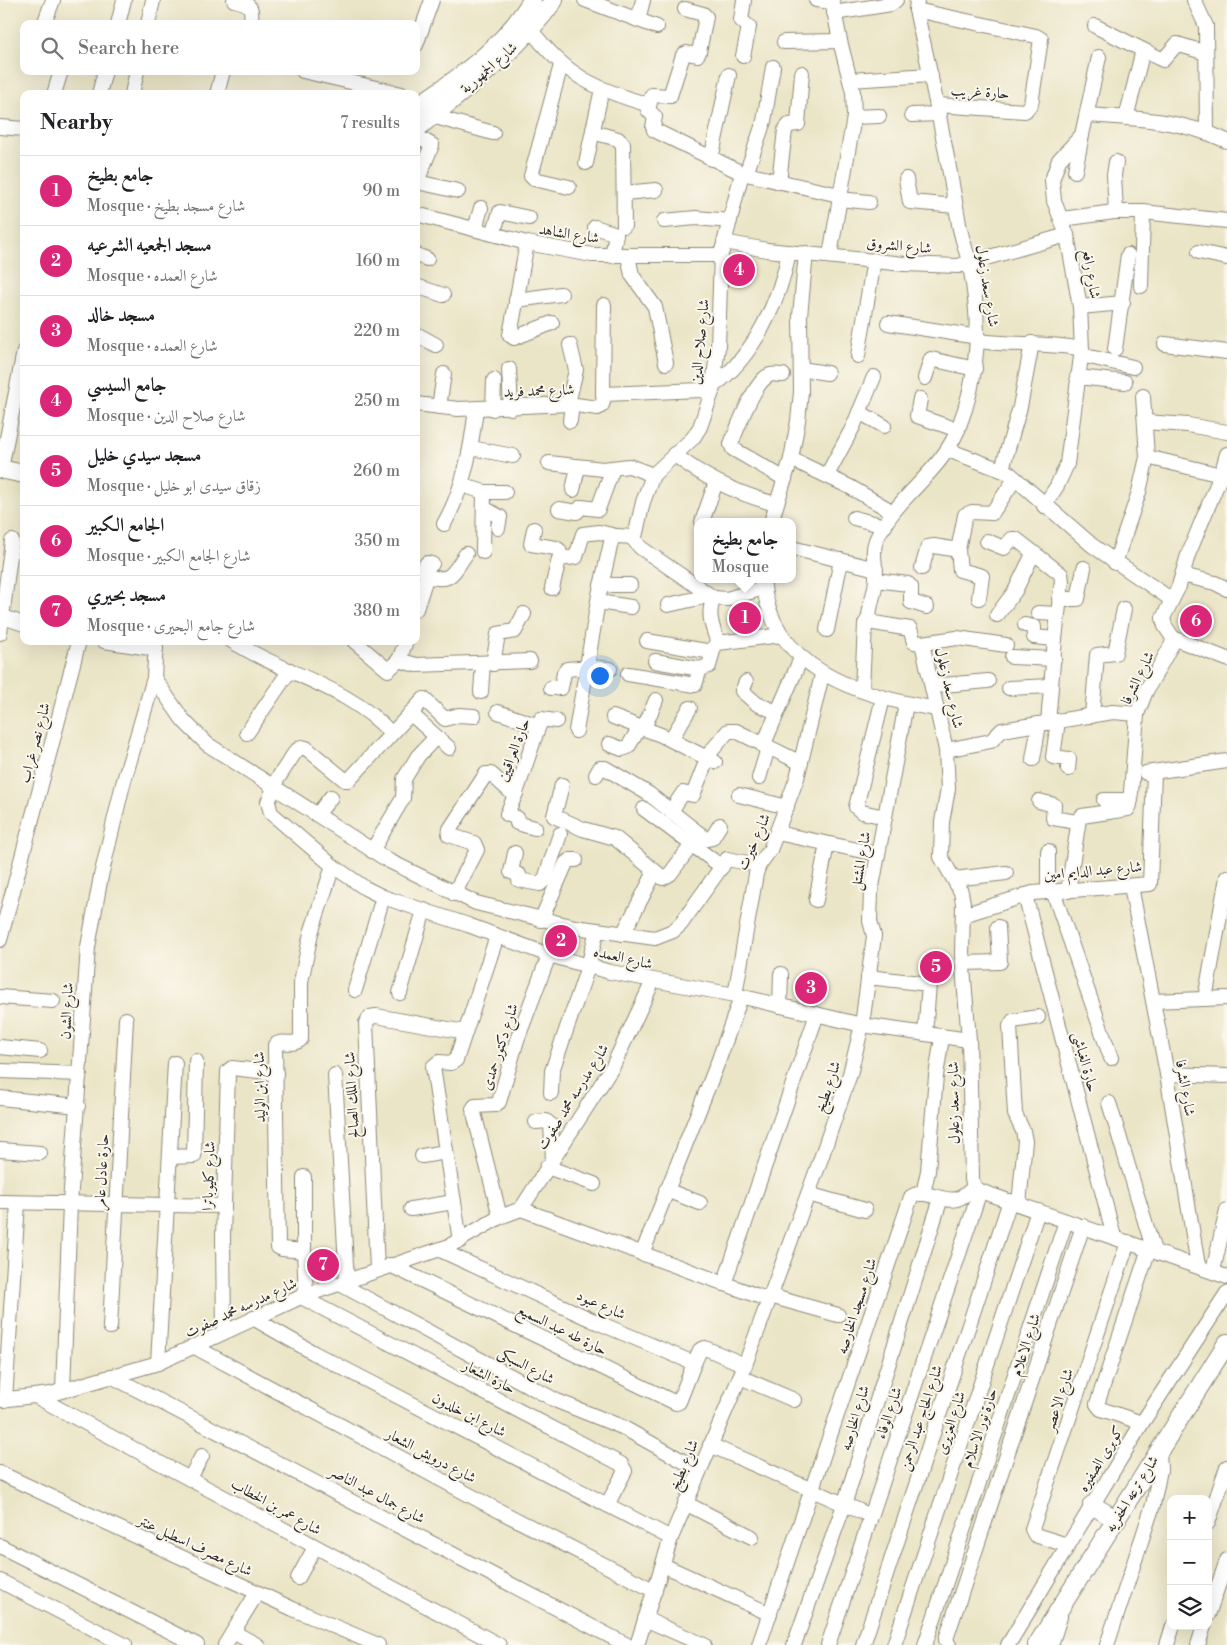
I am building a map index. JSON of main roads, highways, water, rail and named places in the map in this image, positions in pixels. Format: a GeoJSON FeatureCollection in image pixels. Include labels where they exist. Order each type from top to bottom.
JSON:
{"type":"FeatureCollection","features":[{"type":"Feature","properties":{"kind":"place","name":"جامع السيسي"},"geometry":{"type":"Point","coordinates":[739,270]}},
{"type":"Feature","properties":{"kind":"place","name":"جامع بطيخ"},"geometry":{"type":"Point","coordinates":[745,618]}},
{"type":"Feature","properties":{"kind":"place","name":"الجامع الكبير"},"geometry":{"type":"Point","coordinates":[1196,621]}},
{"type":"Feature","properties":{"kind":"place","name":"مسجد الجمعيه الشرعيه"},"geometry":{"type":"Point","coordinates":[561,941]}},
{"type":"Feature","properties":{"kind":"place","name":"مسجد سيدي خليل"},"geometry":{"type":"Point","coordinates":[936,967]}},
{"type":"Feature","properties":{"kind":"place","name":"مسجد خالد"},"geometry":{"type":"Point","coordinates":[811,988]}},
{"type":"Feature","properties":{"kind":"place","name":"مسجد بحيري"},"geometry":{"type":"Point","coordinates":[323,1265]}}]}
